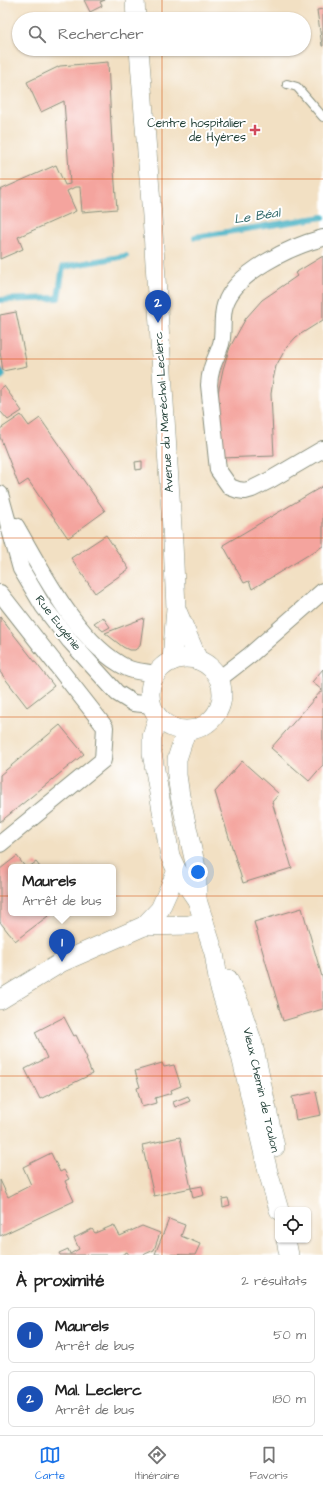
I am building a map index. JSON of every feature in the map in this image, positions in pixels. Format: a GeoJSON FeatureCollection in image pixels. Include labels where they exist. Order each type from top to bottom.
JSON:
{"type":"FeatureCollection","features":[{"type":"Feature","properties":{"kind":"street"},"geometry":{"type":"LineString","coordinates":[[135,0],[136,12]]}},
{"type":"Feature","properties":{"kind":"street","name":"Avenue du Maréchal Leclerc"},"geometry":{"type":"LineString","coordinates":[[140,56],[174,542],[176,608],[172,662]]}},
{"type":"Feature","properties":{"kind":"street"},"geometry":{"type":"LineString","coordinates":[[323,238],[311,241],[269,260],[255,269],[232,290],[225,304],[222,320],[222,343],[210,372],[209,385],[218,470],[230,487],[245,491],[252,489],[323,449]]}},
{"type":"Feature","properties":{"kind":"street","name":"Rue Eugénie"},"geometry":{"type":"LineString","coordinates":[[2,501],[58,597],[79,626],[106,655],[128,669],[156,674]]}},
{"type":"Feature","properties":{"kind":"street","name":"Rue Eugénie"},"geometry":{"type":"LineString","coordinates":[[2,501],[21,569],[43,606],[70,641],[118,693],[133,703],[155,711]]}},
{"type":"Feature","properties":{"kind":"street"},"geometry":{"type":"LineString","coordinates":[[219,679],[250,655],[323,591]]}},
{"type":"Feature","properties":{"kind":"street"},"geometry":{"type":"LineString","coordinates":[[0,594],[105,727],[103,760],[0,844]]}},
{"type":"Feature","properties":{"kind":"street","name":"Avenue du Maréchal Leclerc"},"geometry":{"type":"LineString","coordinates":[[176,608],[198,660]]}},
{"type":"Feature","properties":{"kind":"street"},"geometry":{"type":"LineString","coordinates":[[155,711],[170,726],[186,731],[206,725],[214,718],[219,710],[222,694],[219,679],[214,670],[198,660],[186,658],[172,662],[161,668],[156,674],[151,689],[155,711],[152,753],[173,863],[197,900]]}},
{"type":"Feature","properties":{"kind":"street"},"geometry":{"type":"LineString","coordinates":[[186,731],[177,759],[177,775],[191,849],[197,872],[197,900]]}},
{"type":"Feature","properties":{"kind":"street"},"geometry":{"type":"LineString","coordinates":[[160,909],[173,863],[191,849]]}},
{"type":"Feature","properties":{"kind":"street"},"geometry":{"type":"LineString","coordinates":[[144,926],[160,909],[177,899],[197,900]]}},
{"type":"Feature","properties":{"kind":"street","name":"Vieux Chemin de Toulon"},"geometry":{"type":"LineString","coordinates":[[197,900],[214,954],[219,985],[241,1056],[268,1172],[279,1207]]}},
{"type":"Feature","properties":{"kind":"street"},"geometry":{"type":"LineString","coordinates":[[0,1000],[62,962],[144,926],[190,925],[204,921]]}},
{"type":"Feature","properties":{"kind":"street"},"geometry":{"type":"LineString","coordinates":[[287,1243],[289,1255]]}},
{"type":"Feature","properties":{"kind":"lane"},"geometry":{"type":"LineString","coordinates":[[287,84],[297,87],[323,117]]}},
{"type":"Feature","properties":{"kind":"building"},"geometry":{"type":"Polygon","coordinates":[[[84,0],[105,0],[100,2],[102,6],[90,12],[84,0]]]}},
{"type":"Feature","properties":{"kind":"building"},"geometry":{"type":"Polygon","coordinates":[[[323,9],[323,46],[322,46],[317,10],[323,9]]]}},
{"type":"Feature","properties":{"kind":"building"},"geometry":{"type":"Polygon","coordinates":[[[108,62],[117,209],[82,212],[80,187],[75,187],[67,191],[76,211],[18,237],[23,249],[0,259],[0,190],[56,165],[65,185],[70,184],[64,101],[41,112],[27,82],[60,66],[108,62]]]}},
{"type":"Feature","properties":{"kind":"building"},"geometry":{"type":"Polygon","coordinates":[[[323,256],[323,320],[296,337],[286,348],[276,366],[271,394],[274,456],[222,458],[218,393],[223,369],[230,347],[246,318],[262,300],[297,276],[295,273],[323,256]]]}},
{"type":"Feature","properties":{"kind":"building"},"geometry":{"type":"Polygon","coordinates":[[[16,312],[27,366],[3,371],[0,352],[0,315],[16,312]]]}},
{"type":"Feature","properties":{"kind":"building"},"geometry":{"type":"Polygon","coordinates":[[[4,386],[22,411],[8,420],[0,411],[0,389],[4,386]]]}},
{"type":"Feature","properties":{"kind":"building"},"geometry":{"type":"Polygon","coordinates":[[[21,415],[29,426],[40,418],[105,511],[68,538],[28,480],[19,486],[0,437],[0,429],[21,415]]]}},
{"type":"Feature","properties":{"kind":"building"},"geometry":{"type":"Polygon","coordinates":[[[142,461],[142,469],[136,470],[135,462],[142,461]]]}},
{"type":"Feature","properties":{"kind":"building"},"geometry":{"type":"Polygon","coordinates":[[[323,486],[323,546],[252,589],[249,581],[244,583],[223,545],[323,486]]]}},
{"type":"Feature","properties":{"kind":"building"},"geometry":{"type":"Polygon","coordinates":[[[106,535],[129,569],[95,593],[71,558],[106,535]]]}},
{"type":"Feature","properties":{"kind":"building"},"geometry":{"type":"Polygon","coordinates":[[[0,617],[54,686],[27,707],[0,672],[0,617]]]}},
{"type":"Feature","properties":{"kind":"building"},"geometry":{"type":"Polygon","coordinates":[[[103,617],[110,627],[103,631],[94,623],[103,617]]]}},
{"type":"Feature","properties":{"kind":"building"},"geometry":{"type":"Polygon","coordinates":[[[144,618],[140,646],[135,650],[129,650],[123,647],[105,633],[144,618]]]}},
{"type":"Feature","properties":{"kind":"building"},"geometry":{"type":"Polygon","coordinates":[[[323,669],[323,765],[309,781],[271,748],[322,690],[312,682],[323,669]]]}},
{"type":"Feature","properties":{"kind":"building"},"geometry":{"type":"Polygon","coordinates":[[[60,725],[84,754],[0,822],[0,775],[60,725]]]}},
{"type":"Feature","properties":{"kind":"building"},"geometry":{"type":"Polygon","coordinates":[[[242,761],[279,794],[272,802],[292,868],[243,883],[215,792],[242,761]]]}},
{"type":"Feature","properties":{"kind":"building"},"geometry":{"type":"Polygon","coordinates":[[[17,856],[23,864],[8,864],[8,916],[48,916],[15,941],[0,922],[0,869],[17,856]]]}},
{"type":"Feature","properties":{"kind":"building"},"geometry":{"type":"Polygon","coordinates":[[[302,908],[323,980],[323,1009],[283,1021],[254,922],[302,908]]]}},
{"type":"Feature","properties":{"kind":"building"},"geometry":{"type":"Polygon","coordinates":[[[64,1017],[74,1036],[76,1035],[87,1058],[86,1059],[92,1074],[40,1099],[25,1069],[47,1058],[35,1032],[64,1017]]]}},
{"type":"Feature","properties":{"kind":"building"},"geometry":{"type":"Polygon","coordinates":[[[162,1063],[164,1067],[174,1065],[181,1086],[171,1090],[172,1093],[155,1098],[156,1103],[142,1107],[137,1088],[140,1087],[135,1071],[162,1063]]]}},
{"type":"Feature","properties":{"kind":"building"},"geometry":{"type":"Polygon","coordinates":[[[316,1092],[321,1115],[296,1120],[292,1097],[316,1092]]]}},
{"type":"Feature","properties":{"kind":"building"},"geometry":{"type":"Polygon","coordinates":[[[188,1096],[190,1101],[175,1107],[173,1102],[188,1096]]]}},
{"type":"Feature","properties":{"kind":"building"},"geometry":{"type":"Polygon","coordinates":[[[180,1137],[191,1188],[154,1196],[142,1145],[180,1137]]]}},
{"type":"Feature","properties":{"kind":"building"},"geometry":{"type":"Polygon","coordinates":[[[51,1153],[60,1172],[64,1170],[69,1179],[65,1181],[74,1201],[0,1236],[0,1180],[8,1197],[31,1185],[23,1167],[51,1153]]]}},
{"type":"Feature","properties":{"kind":"building"},"geometry":{"type":"Polygon","coordinates":[[[202,1186],[204,1195],[193,1198],[191,1188],[202,1186]]]}},
{"type":"Feature","properties":{"kind":"building"},"geometry":{"type":"Polygon","coordinates":[[[228,1198],[230,1205],[223,1207],[222,1199],[228,1198]]]}},
{"type":"Feature","properties":{"kind":"building"},"geometry":{"type":"Polygon","coordinates":[[[169,1219],[185,1225],[181,1236],[200,1244],[195,1255],[155,1254],[169,1219]]]}},
{"type":"Feature","properties":{"kind":"building"},"geometry":{"type":"Polygon","coordinates":[[[114,1225],[120,1236],[142,1226],[160,1233],[154,1250],[143,1255],[129,1255],[127,1252],[121,1255],[60,1255],[59,1253],[68,1249],[70,1254],[79,1249],[74,1238],[92,1229],[95,1233],[114,1225]]]}},
{"type":"Feature","properties":{"kind":"waterway","name":"Le Béal"},"geometry":{"type":"LineString","coordinates":[[195,237],[323,217]]}},
{"type":"Feature","properties":{"kind":"waterway"},"geometry":{"type":"LineString","coordinates":[[0,300],[58,298],[63,267],[126,256]]}},
{"type":"Feature","properties":{"kind":"waterway"},"geometry":{"type":"LineString","coordinates":[[0,370],[3,375],[0,378]]}},
{"type":"Feature","properties":{"kind":"place","name":"Centre hospitalier de Hyères"},"geometry":{"type":"Point","coordinates":[255,130]}},
{"type":"Feature","properties":{"kind":"place","name":"Mal. Leclerc"},"geometry":{"type":"Point","coordinates":[158,323]}},
{"type":"Feature","properties":{"kind":"place","name":"Maurels"},"geometry":{"type":"Point","coordinates":[62,962]}}]}
